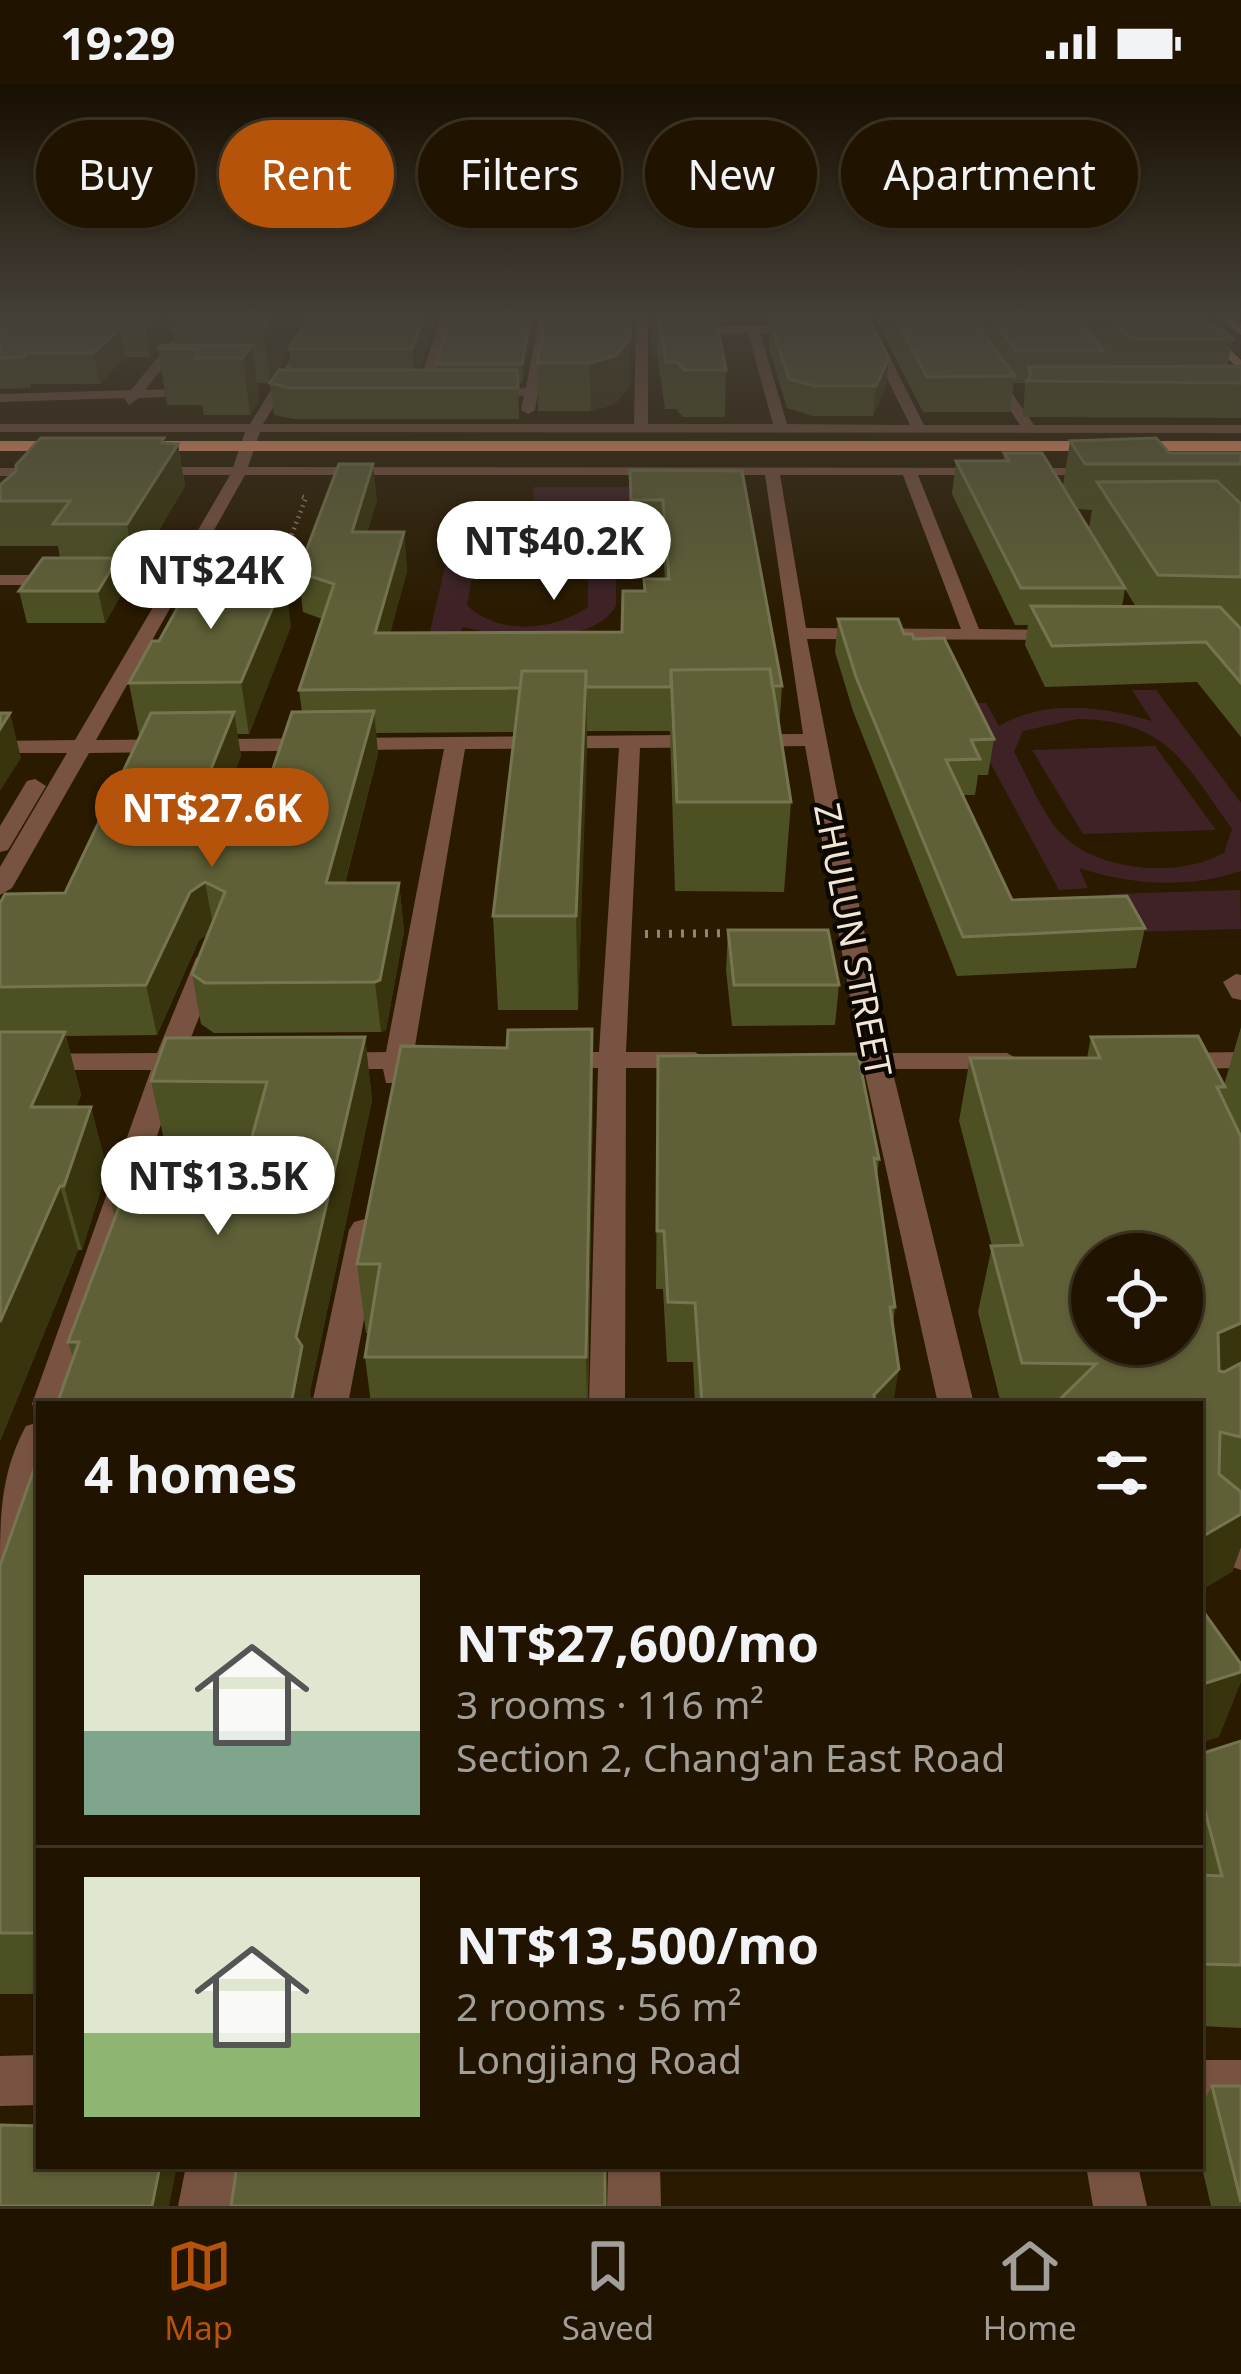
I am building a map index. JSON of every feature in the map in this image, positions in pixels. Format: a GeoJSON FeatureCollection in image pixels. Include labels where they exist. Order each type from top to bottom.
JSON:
{"type":"FeatureCollection","features":[{"type":"Feature","properties":{"kind":"highway"},"geometry":{"type":"LineString","coordinates":[[0,431],[46,437],[253,433]]}},
{"type":"Feature","properties":{"kind":"highway"},"geometry":{"type":"LineString","coordinates":[[0,446],[1241,442]]}},
{"type":"Feature","properties":{"kind":"highway"},"geometry":{"type":"LineString","coordinates":[[3,465],[295,457],[1241,457]]}},
{"type":"Feature","properties":{"kind":"highway"},"geometry":{"type":"LineString","coordinates":[[295,457],[562,465],[1132,469]]}},
{"type":"Feature","properties":{"kind":"highway"},"geometry":{"type":"LineString","coordinates":[[3,465],[230,468]]}},
{"type":"Feature","properties":{"kind":"street"},"geometry":{"type":"LineString","coordinates":[[117,428],[125,412]]}},
{"type":"Feature","properties":{"kind":"street"},"geometry":{"type":"LineString","coordinates":[[0,889],[70,748],[266,412]]}},
{"type":"Feature","properties":{"kind":"street"},"geometry":{"type":"LineString","coordinates":[[526,428],[528,412]]}},
{"type":"Feature","properties":{"kind":"street"},"geometry":{"type":"LineString","coordinates":[[641,429],[642,412]]}},
{"type":"Feature","properties":{"kind":"street"},"geometry":{"type":"LineString","coordinates":[[777,412],[782,430]]}},
{"type":"Feature","properties":{"kind":"street"},"geometry":{"type":"LineString","coordinates":[[911,412],[920,430]]}},
{"type":"Feature","properties":{"kind":"street"},"geometry":{"type":"LineString","coordinates":[[1019,412],[1030,429]]}},
{"type":"Feature","properties":{"kind":"street"},"geometry":{"type":"LineString","coordinates":[[0,431],[117,428],[253,433]]}},
{"type":"Feature","properties":{"kind":"street"},"geometry":{"type":"LineString","coordinates":[[599,429],[603,472]]}},
{"type":"Feature","properties":{"kind":"street"},"geometry":{"type":"LineString","coordinates":[[0,431],[1241,429]]}},
{"type":"Feature","properties":{"kind":"street"},"geometry":{"type":"LineString","coordinates":[[3,465],[64,469]]}},
{"type":"Feature","properties":{"kind":"street"},"geometry":{"type":"LineString","coordinates":[[230,468],[128,469],[1132,469]]}},
{"type":"Feature","properties":{"kind":"street"},"geometry":{"type":"LineString","coordinates":[[1042,471],[1058,499]]}},
{"type":"Feature","properties":{"kind":"street","name":"ZHULUN STREET"},"geometry":{"type":"LineString","coordinates":[[772,472],[814,740],[876,1061],[955,1401]]}},
{"type":"Feature","properties":{"kind":"street"},"geometry":{"type":"LineString","coordinates":[[909,472],[973,635]]}},
{"type":"Feature","properties":{"kind":"street"},"geometry":{"type":"LineString","coordinates":[[0,580],[169,579]]}},
{"type":"Feature","properties":{"kind":"street"},"geometry":{"type":"LineString","coordinates":[[796,633],[1091,636]]}},
{"type":"Feature","properties":{"kind":"street"},"geometry":{"type":"LineString","coordinates":[[0,747],[814,740]]}},
{"type":"Feature","properties":{"kind":"street"},"geometry":{"type":"LineString","coordinates":[[607,1401],[612,1060],[630,744]]}},
{"type":"Feature","properties":{"kind":"street"},"geometry":{"type":"LineString","coordinates":[[390,1106],[455,746]]}},
{"type":"Feature","properties":{"kind":"street"},"geometry":{"type":"LineString","coordinates":[[0,845],[70,748]]}},
{"type":"Feature","properties":{"kind":"street"},"geometry":{"type":"LineString","coordinates":[[51,1401],[168,1061],[216,942]]}},
{"type":"Feature","properties":{"kind":"street"},"geometry":{"type":"LineString","coordinates":[[307,1061],[470,1060]]}},
{"type":"Feature","properties":{"kind":"street"},"geometry":{"type":"LineString","coordinates":[[518,1060],[732,1060]]}},
{"type":"Feature","properties":{"kind":"street"},"geometry":{"type":"LineString","coordinates":[[804,1060],[1041,1061]]}},
{"type":"Feature","properties":{"kind":"street"},"geometry":{"type":"LineString","coordinates":[[1135,1061],[1187,1071],[1241,1060]]}},
{"type":"Feature","properties":{"kind":"street"},"geometry":{"type":"LineString","coordinates":[[0,1062],[237,1061]]}},
{"type":"Feature","properties":{"kind":"street"},"geometry":{"type":"LineString","coordinates":[[331,1401],[371,1198]]}},
{"type":"Feature","properties":{"kind":"street"},"geometry":{"type":"LineString","coordinates":[[0,1549],[36,1445]]}},
{"type":"Feature","properties":{"kind":"street"},"geometry":{"type":"LineString","coordinates":[[1203,1521],[1241,1554]]}},
{"type":"Feature","properties":{"kind":"street"},"geometry":{"type":"LineString","coordinates":[[0,2080],[36,2080]]}},
{"type":"Feature","properties":{"kind":"street"},"geometry":{"type":"LineString","coordinates":[[1203,2085],[1241,2085]]}},
{"type":"Feature","properties":{"kind":"street"},"geometry":{"type":"LineString","coordinates":[[205,2206],[211,2169]]}},
{"type":"Feature","properties":{"kind":"street"},"geometry":{"type":"LineString","coordinates":[[634,2169],[634,2206]]}},
{"type":"Feature","properties":{"kind":"street"},"geometry":{"type":"LineString","coordinates":[[1113,2169],[1120,2206]]}},
{"type":"Feature","properties":{"kind":"path"},"geometry":{"type":"LineString","coordinates":[[270,591],[306,498],[292,492]]}},
{"type":"Feature","properties":{"kind":"path"},"geometry":{"type":"LineString","coordinates":[[620,933],[742,933]]}},
{"type":"Feature","properties":{"kind":"shaded area"},"geometry":{"type":"Polygon","coordinates":[[[534,487],[629,487],[631,521],[563,522],[610,537],[616,547],[616,606],[604,620],[567,634],[522,636],[462,627],[459,640],[423,661],[456,520],[478,519],[477,528],[531,520],[534,487]],[[544,529],[503,533],[478,544],[467,605],[494,622],[526,627],[559,621],[588,607],[588,545],[578,537],[544,529]]]}},
{"type":"Feature","properties":{"kind":"shaded area"},"geometry":{"type":"Polygon","coordinates":[[[1132,690],[1156,690],[1241,803],[1241,871],[1200,881],[1160,883],[1079,868],[1088,888],[1059,890],[958,703],[986,703],[999,726],[1035,712],[1074,708],[1152,721],[1132,690]],[[1077,719],[1023,731],[1014,752],[1060,833],[1103,859],[1145,868],[1187,866],[1224,853],[1232,829],[1186,765],[1153,737],[1108,721],[1077,719]]]}},
{"type":"Feature","properties":{"kind":"shaded area"},"geometry":{"type":"Polygon","coordinates":[[[1155,746],[1216,830],[1083,834],[1032,750],[1155,746]]]}},
{"type":"Feature","properties":{"kind":"shaded area"},"geometry":{"type":"Polygon","coordinates":[[[1240,890],[1241,929],[1130,932],[1110,894],[1240,890]]]}},
{"type":"Feature","properties":{"kind":"building"},"geometry":{"type":"Polygon","coordinates":[[[41,438],[164,438],[161,443],[178,444],[127,524],[53,524],[70,501],[0,501],[0,485],[41,438]]]}},
{"type":"Feature","properties":{"kind":"building"},"geometry":{"type":"Polygon","coordinates":[[[1156,438],[1169,453],[1241,453],[1241,464],[1085,464],[1070,441],[1156,438]]]}},
{"type":"Feature","properties":{"kind":"building"},"geometry":{"type":"Polygon","coordinates":[[[1004,453],[1042,453],[1125,588],[1021,588],[956,461],[1009,461],[1004,453]]]}},
{"type":"Feature","properties":{"kind":"building"},"geometry":{"type":"Polygon","coordinates":[[[339,464],[373,464],[352,532],[404,532],[375,633],[622,632],[623,591],[645,591],[644,579],[669,579],[663,500],[631,500],[630,470],[742,471],[782,686],[772,686],[770,669],[671,670],[671,687],[586,687],[586,671],[522,671],[520,688],[299,690],[334,584],[298,572],[339,464]]]}},
{"type":"Feature","properties":{"kind":"building"},"geometry":{"type":"Polygon","coordinates":[[[1217,481],[1241,504],[1241,577],[1158,575],[1097,482],[1217,481]]]}},
{"type":"Feature","properties":{"kind":"building"},"geometry":{"type":"Polygon","coordinates":[[[43,558],[118,558],[98,591],[19,591],[43,558]]]}},
{"type":"Feature","properties":{"kind":"building"},"geometry":{"type":"Polygon","coordinates":[[[194,578],[285,578],[241,682],[129,683],[152,641],[159,641],[194,578]]]}},
{"type":"Feature","properties":{"kind":"building"},"geometry":{"type":"Polygon","coordinates":[[[1031,606],[1220,607],[1241,629],[1241,683],[1206,642],[1052,646],[1031,606]]]}},
{"type":"Feature","properties":{"kind":"building"},"geometry":{"type":"Polygon","coordinates":[[[838,619],[898,619],[904,634],[914,639],[944,638],[994,739],[971,740],[980,759],[946,760],[1012,900],[1127,896],[1145,928],[963,937],[856,677],[838,619]]]}},
{"type":"Feature","properties":{"kind":"building"},"geometry":{"type":"Polygon","coordinates":[[[770,669],[791,802],[677,802],[671,670],[770,669]]]}},
{"type":"Feature","properties":{"kind":"building"},"geometry":{"type":"Polygon","coordinates":[[[522,671],[586,671],[576,916],[493,916],[522,671]]]}},
{"type":"Feature","properties":{"kind":"building"},"geometry":{"type":"Polygon","coordinates":[[[374,711],[326,883],[399,883],[380,980],[205,983],[192,974],[225,892],[205,882],[190,892],[146,985],[0,987],[0,903],[5,894],[65,893],[151,713],[234,712],[188,826],[254,825],[292,712],[374,711]]]}},
{"type":"Feature","properties":{"kind":"building"},"geometry":{"type":"Polygon","coordinates":[[[728,930],[828,930],[839,985],[734,985],[728,930]]]}},
{"type":"Feature","properties":{"kind":"building"},"geometry":{"type":"Polygon","coordinates":[[[592,1029],[586,1357],[365,1357],[380,1264],[357,1264],[401,1046],[507,1048],[508,1030],[592,1029]]]}},
{"type":"Feature","properties":{"kind":"building"},"geometry":{"type":"Polygon","coordinates":[[[0,1032],[65,1032],[31,1107],[91,1107],[64,1186],[60,1186],[0,1322],[0,1032]]]}},
{"type":"Feature","properties":{"kind":"building"},"geometry":{"type":"Polygon","coordinates":[[[1198,1036],[1225,1087],[1217,1087],[1241,1137],[1241,1323],[1218,1333],[1219,1371],[1241,1363],[1241,1437],[1220,1432],[1219,1474],[1241,1492],[1241,1514],[1203,1536],[1203,1401],[1058,1401],[1095,1365],[1203,1365],[1203,1233],[1071,1233],[1071,1364],[1022,1363],[991,1246],[1022,1245],[970,1058],[1100,1058],[1091,1037],[1198,1036]]]}},
{"type":"Feature","properties":{"kind":"building"},"geometry":{"type":"Polygon","coordinates":[[[365,1037],[296,1337],[302,1346],[292,1401],[58,1401],[79,1342],[68,1342],[127,1186],[107,1186],[118,1155],[247,1155],[267,1082],[151,1081],[166,1038],[365,1037]]]}},
{"type":"Feature","properties":{"kind":"building"},"geometry":{"type":"Polygon","coordinates":[[[858,1054],[879,1159],[874,1158],[899,1369],[874,1395],[875,1401],[702,1401],[695,1303],[668,1302],[664,1231],[657,1231],[658,1056],[858,1054]]]}},
{"type":"Feature","properties":{"kind":"building"},"geometry":{"type":"Polygon","coordinates":[[[36,1464],[36,1933],[0,1933],[0,1566],[36,1464]]]}},
{"type":"Feature","properties":{"kind":"building"},"geometry":{"type":"Polygon","coordinates":[[[1203,1611],[1241,1664],[1241,1672],[1203,1684],[1203,1611]]]}},
{"type":"Feature","properties":{"kind":"building"},"geometry":{"type":"Polygon","coordinates":[[[1241,1741],[1241,1965],[1203,1964],[1203,1875],[1222,1876],[1203,1803],[1203,1753],[1241,1741]]]}},
{"type":"Feature","properties":{"kind":"building"},"geometry":{"type":"Polygon","coordinates":[[[1212,2086],[1241,2086],[1241,2202],[1212,2086]]]}},
{"type":"Feature","properties":{"kind":"building"},"geometry":{"type":"Polygon","coordinates":[[[0,2125],[36,2126],[36,2169],[159,2169],[152,2206],[0,2206],[0,2125]]]}},
{"type":"Feature","properties":{"kind":"building"},"geometry":{"type":"Polygon","coordinates":[[[237,2169],[605,2169],[605,2206],[231,2206],[237,2169]]]}}]}
